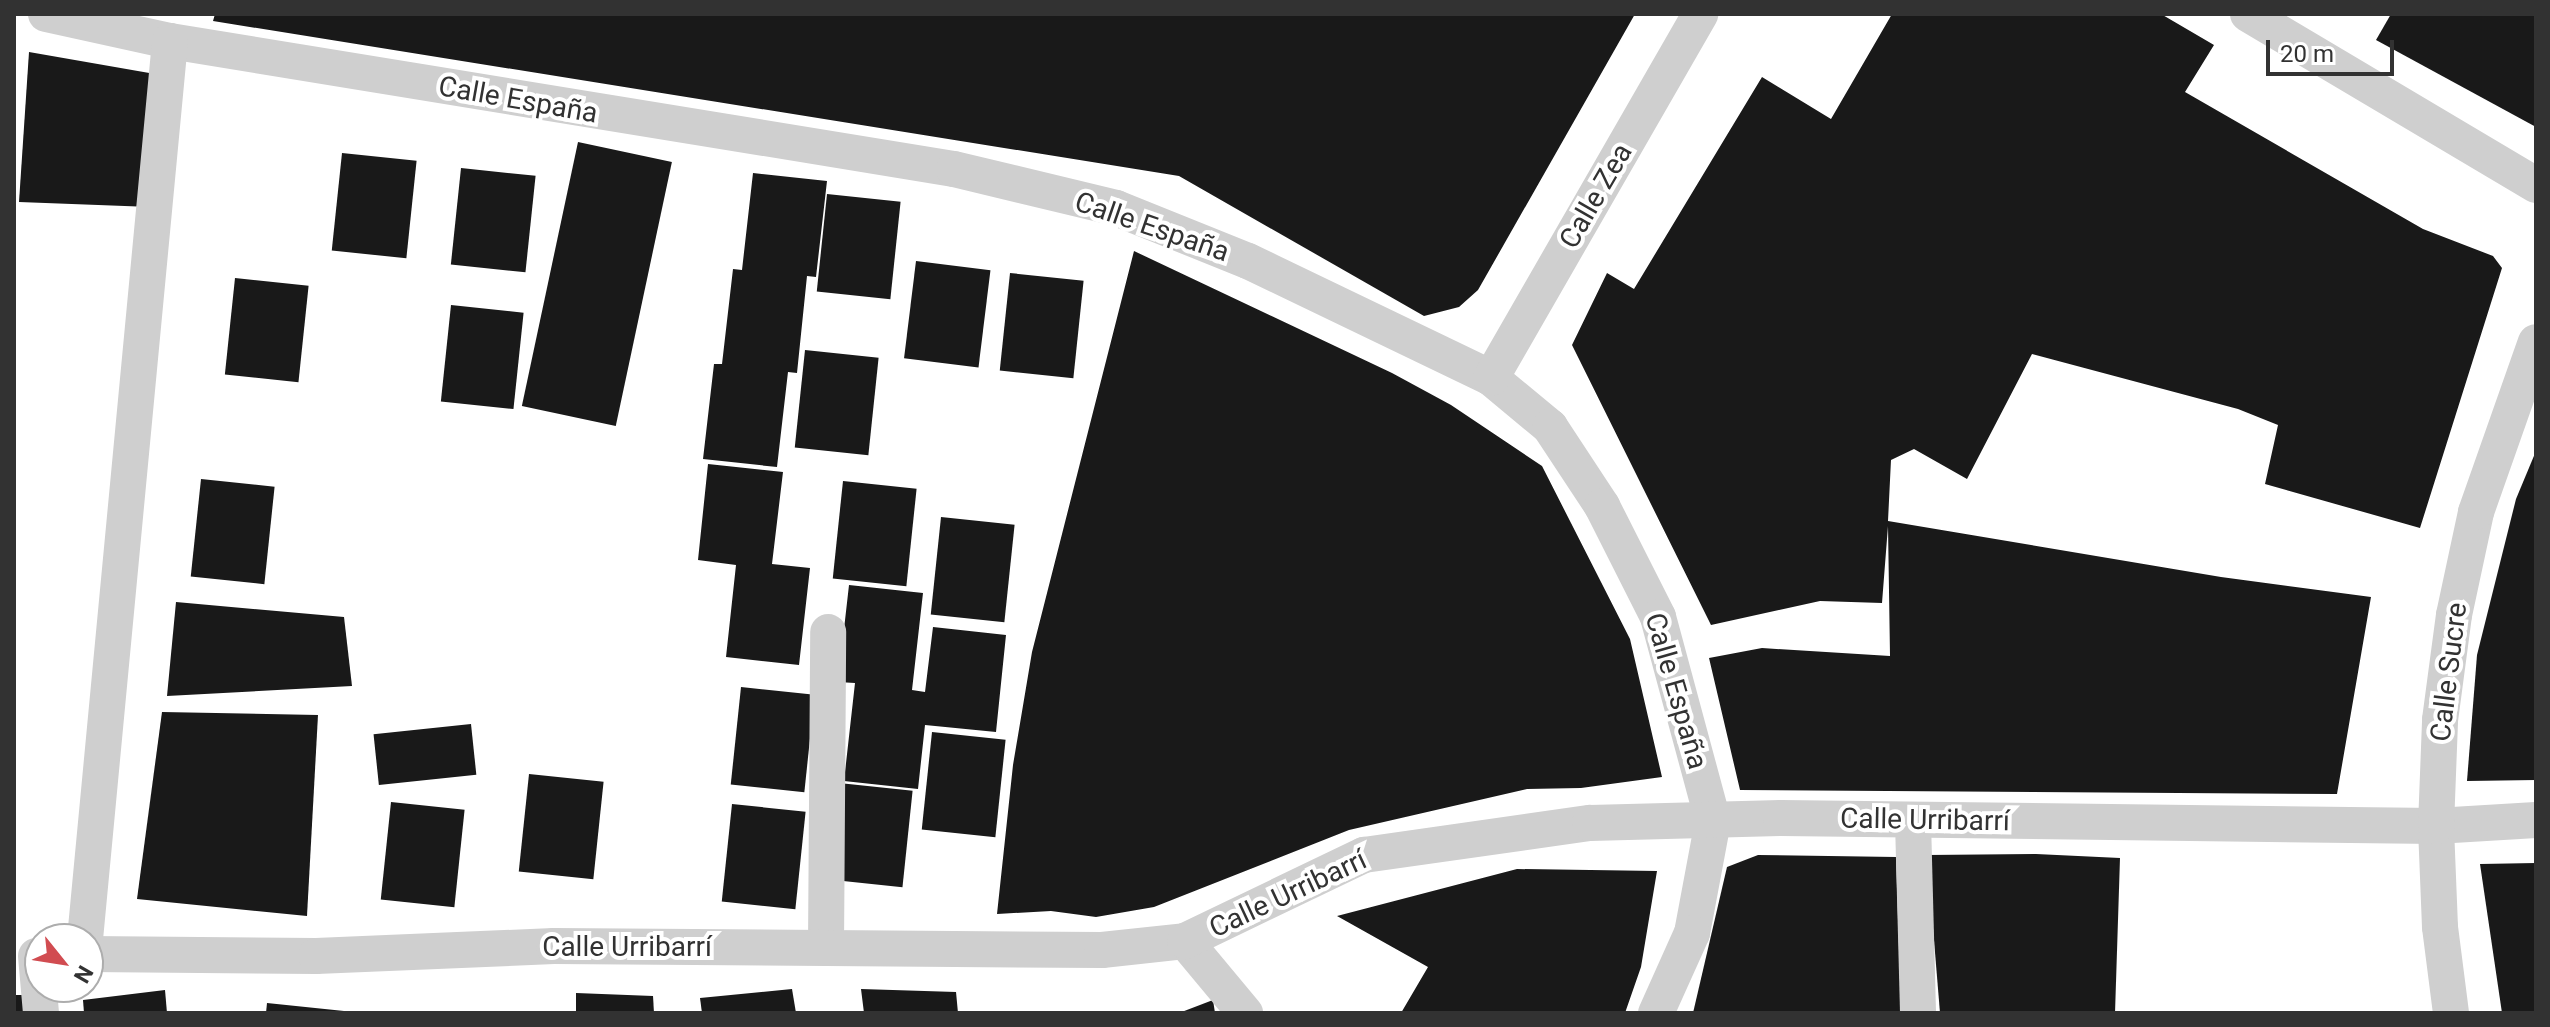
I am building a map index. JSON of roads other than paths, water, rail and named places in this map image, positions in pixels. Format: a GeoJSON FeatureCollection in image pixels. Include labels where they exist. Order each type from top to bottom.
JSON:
{"type":"FeatureCollection","features":[{"type":"Feature","properties":{"kind":"street","name":"Calle España"},"geometry":{"type":"LineString","coordinates":[[46,14],[170,41],[954,169],[1116,208],[1248,261],[1491,378],[1550,427],[1602,506],[1658,617],[1713,821],[1692,933],[1656,1013]]}},
{"type":"Feature","properties":{"kind":"street","name":"Calle Zea"},"geometry":{"type":"LineString","coordinates":[[1491,378],[1700,14]]}},
{"type":"Feature","properties":{"kind":"street"},"geometry":{"type":"LineString","coordinates":[[2248,14],[2536,185]]}},
{"type":"Feature","properties":{"kind":"street"},"geometry":{"type":"LineString","coordinates":[[87,923],[170,41]]}},
{"type":"Feature","properties":{"kind":"street","name":"Calle Sucre"},"geometry":{"type":"LineString","coordinates":[[2451,1013],[2440,927],[2436,826],[2440,720],[2454,615],[2476,512],[2536,342]]}},
{"type":"Feature","properties":{"kind":"street"},"geometry":{"type":"LineString","coordinates":[[826,947],[828,632]]}},
{"type":"Feature","properties":{"kind":"street","name":"Calle Urribarrí"},"geometry":{"type":"LineString","coordinates":[[104,954],[826,947],[1102,950],[1185,941],[1364,855],[1590,823],[1913,821],[2436,826],[2536,820]]}},
{"type":"Feature","properties":{"kind":"street"},"geometry":{"type":"LineString","coordinates":[[1913,821],[1918,1013]]}},
{"type":"Feature","properties":{"kind":"street"},"geometry":{"type":"LineString","coordinates":[[1185,941],[1245,1013]]}}]}
